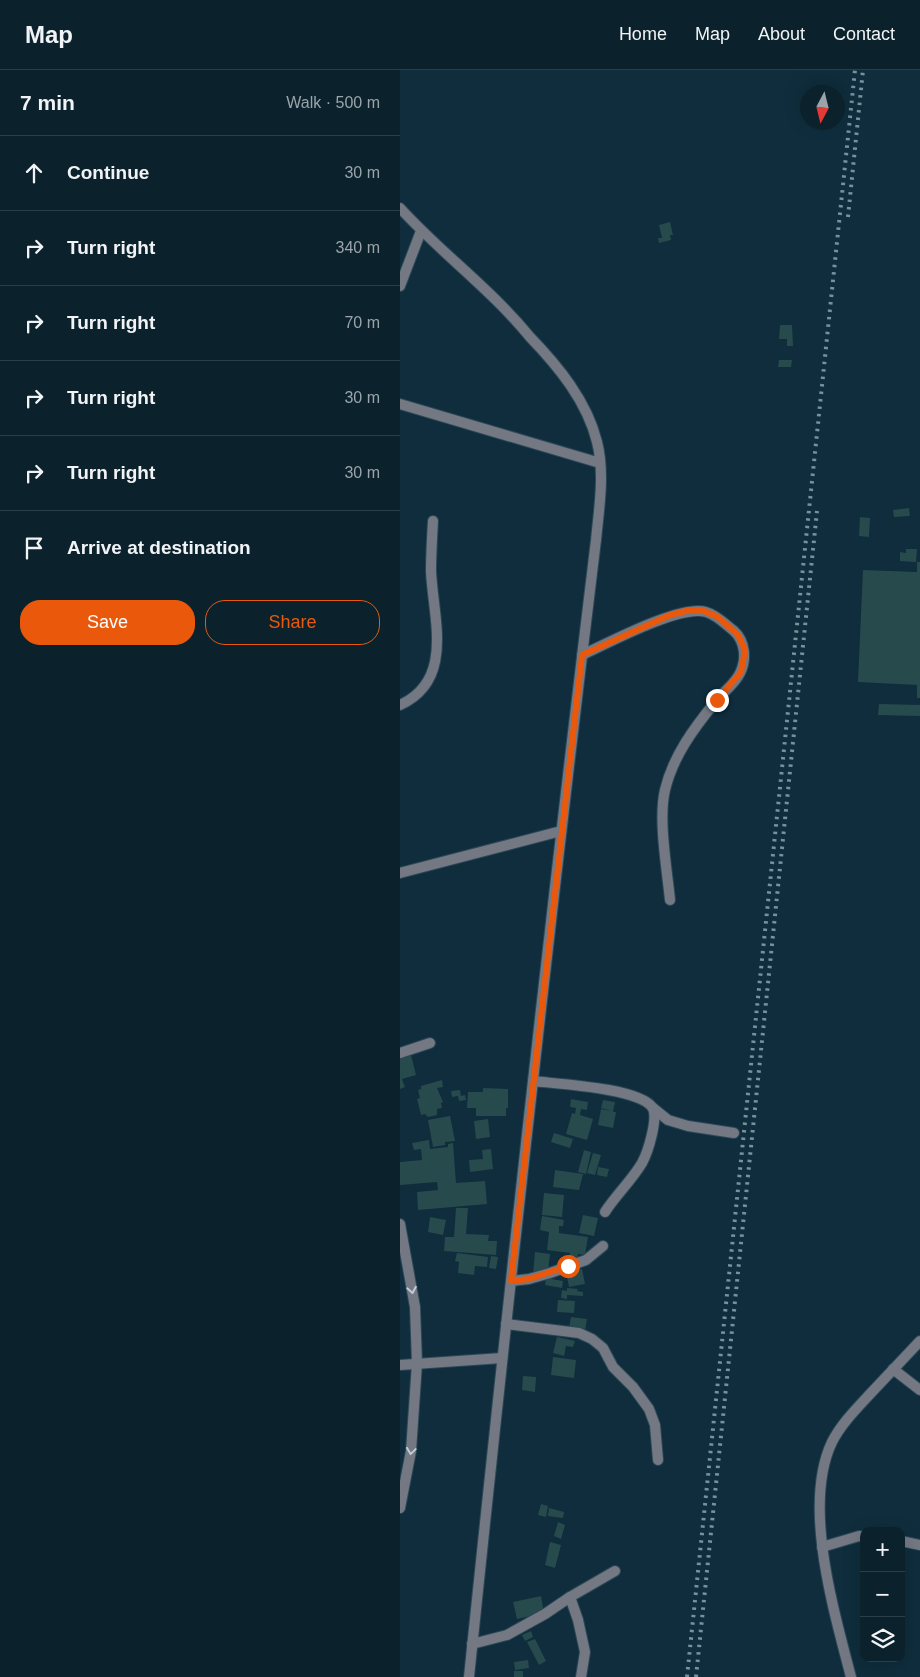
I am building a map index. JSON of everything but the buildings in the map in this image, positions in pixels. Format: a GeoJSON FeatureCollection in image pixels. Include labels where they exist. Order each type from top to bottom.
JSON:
{"type":"FeatureCollection","features":[{"type":"Feature","properties":{"kind":"street"},"geometry":{"type":"LineString","coordinates":[[400,208],[421,231],[498,302],[555,363],[578,396],[590,422],[597,441],[600,462],[600,501],[502,1358],[469,1677]]}},
{"type":"Feature","properties":{"kind":"street"},"geometry":{"type":"LineString","coordinates":[[400,286],[421,231]]}},
{"type":"Feature","properties":{"kind":"street"},"geometry":{"type":"LineString","coordinates":[[400,404],[600,462]]}},
{"type":"Feature","properties":{"kind":"street"},"geometry":{"type":"LineString","coordinates":[[400,705],[414,698],[427,685],[434,664],[438,634],[431,572],[433,522]]}},
{"type":"Feature","properties":{"kind":"street"},"geometry":{"type":"LineString","coordinates":[[582,655],[670,615],[690,610],[704,611],[718,617],[738,635],[745,650],[741,672],[689,735],[671,771],[664,791],[663,826],[670,900]]}},
{"type":"Feature","properties":{"kind":"street"},"geometry":{"type":"LineString","coordinates":[[400,873],[561,831]]}},
{"type":"Feature","properties":{"kind":"street"},"geometry":{"type":"LineString","coordinates":[[400,1052],[430,1043]]}},
{"type":"Feature","properties":{"kind":"street"},"geometry":{"type":"LineString","coordinates":[[533,1082],[618,1092],[643,1099],[668,1120],[688,1126],[734,1133]]}},
{"type":"Feature","properties":{"kind":"street"},"geometry":{"type":"LineString","coordinates":[[605,1212],[642,1163],[652,1130],[653,1108]]}},
{"type":"Feature","properties":{"kind":"street"},"geometry":{"type":"LineString","coordinates":[[400,1224],[415,1307],[417,1363],[411,1451],[400,1508]]}},
{"type":"Feature","properties":{"kind":"street"},"geometry":{"type":"LineString","coordinates":[[511,1281],[529,1279],[586,1260],[603,1246]]}},
{"type":"Feature","properties":{"kind":"street"},"geometry":{"type":"LineString","coordinates":[[506,1324],[579,1333],[592,1338],[603,1348],[613,1367],[633,1387],[649,1409],[655,1424],[658,1460]]}},
{"type":"Feature","properties":{"kind":"street"},"geometry":{"type":"LineString","coordinates":[[852,1677],[836,1620],[822,1548],[819,1498],[821,1480],[833,1440],[852,1413],[920,1341]]}},
{"type":"Feature","properties":{"kind":"street"},"geometry":{"type":"LineString","coordinates":[[400,1365],[502,1358]]}},
{"type":"Feature","properties":{"kind":"street"},"geometry":{"type":"LineString","coordinates":[[893,1370],[920,1390]]}},
{"type":"Feature","properties":{"kind":"street"},"geometry":{"type":"LineString","coordinates":[[822,1548],[860,1536]]}},
{"type":"Feature","properties":{"kind":"street"},"geometry":{"type":"LineString","coordinates":[[905,1542],[920,1545]]}},
{"type":"Feature","properties":{"kind":"street"},"geometry":{"type":"LineString","coordinates":[[472,1644],[507,1634],[546,1614],[570,1597],[615,1571]]}},
{"type":"Feature","properties":{"kind":"street"},"geometry":{"type":"LineString","coordinates":[[570,1597],[578,1620],[585,1652],[581,1677]]}},
{"type":"Feature","properties":{"kind":"railway"},"geometry":{"type":"LineString","coordinates":[[687,1677],[855,70]]}},
{"type":"Feature","properties":{"kind":"railway"},"geometry":{"type":"LineString","coordinates":[[848,217],[863,70]]}},
{"type":"Feature","properties":{"kind":"railway"},"geometry":{"type":"LineString","coordinates":[[696,1677],[817,511]]}},
{"type":"Feature","properties":{"kind":"route"},"geometry":{"type":"LineString","coordinates":[[568,1266],[529,1279],[511,1281],[582,655],[670,615],[690,610],[704,611],[718,617],[738,635],[745,650],[741,672],[717,700]]}}]}
